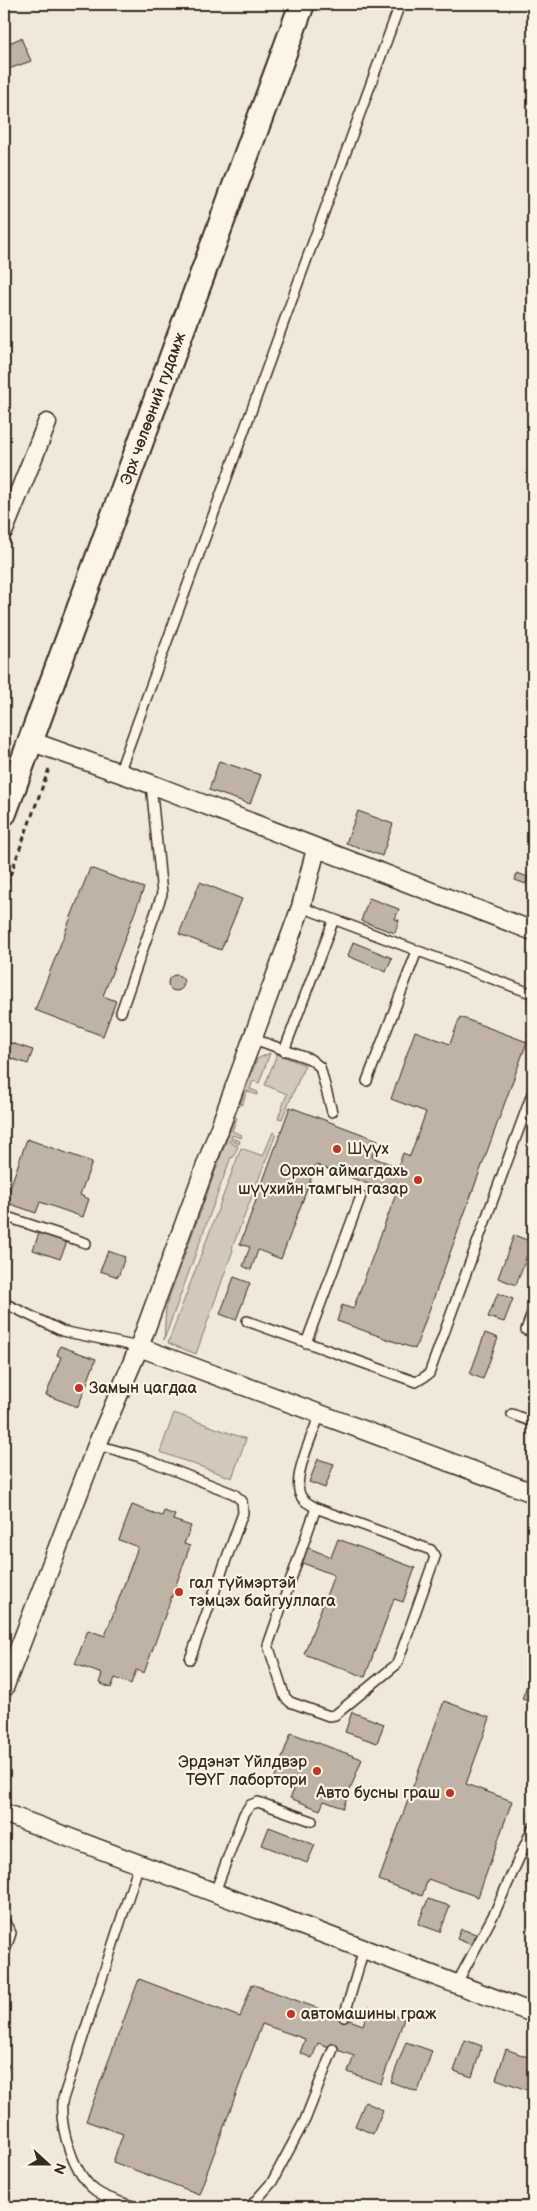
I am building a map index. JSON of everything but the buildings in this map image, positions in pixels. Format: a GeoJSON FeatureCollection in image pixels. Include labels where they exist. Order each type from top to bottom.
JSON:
{"type":"FeatureCollection","features":[{"type":"Feature","properties":{"kind":"main road","name":"Эрх чөлөөний гудамж"},"geometry":{"type":"LineString","coordinates":[[4,813],[302,4]]}},
{"type":"Feature","properties":{"kind":"street"},"geometry":{"type":"LineString","coordinates":[[4,530],[47,423]]}},
{"type":"Feature","properties":{"kind":"street"},"geometry":{"type":"LineString","coordinates":[[30,741],[151,784],[533,931]]}},
{"type":"Feature","properties":{"kind":"street"},"geometry":{"type":"LineString","coordinates":[[4,1688],[98,1445],[139,1347],[251,1038],[301,907],[316,849]]}},
{"type":"Feature","properties":{"kind":"street"},"geometry":{"type":"LineString","coordinates":[[139,1347],[533,1493]]}},
{"type":"Feature","properties":{"kind":"street"},"geometry":{"type":"LineString","coordinates":[[4,1813],[533,2012]]}},
{"type":"Feature","properties":{"kind":"lane"},"geometry":{"type":"LineString","coordinates":[[119,773],[400,4]]}},
{"type":"Feature","properties":{"kind":"lane"},"geometry":{"type":"LineString","coordinates":[[121,1012],[162,894],[151,784]]}},
{"type":"Feature","properties":{"kind":"lane"},"geometry":{"type":"LineString","coordinates":[[301,907],[533,994]]}},
{"type":"Feature","properties":{"kind":"lane"},"geometry":{"type":"LineString","coordinates":[[284,1051],[334,919]]}},
{"type":"Feature","properties":{"kind":"lane"},"geometry":{"type":"LineString","coordinates":[[367,1081],[417,951]]}},
{"type":"Feature","properties":{"kind":"lane"},"geometry":{"type":"LineString","coordinates":[[251,1038],[310,1059],[318,1064],[332,1112]]}},
{"type":"Feature","properties":{"kind":"lane"},"geometry":{"type":"LineString","coordinates":[[247,1321],[416,1382],[429,1374],[533,1092]]}},
{"type":"Feature","properties":{"kind":"lane"},"geometry":{"type":"LineString","coordinates":[[306,1343],[361,1196]]}},
{"type":"Feature","properties":{"kind":"lane"},"geometry":{"type":"LineString","coordinates":[[4,1216],[86,1243]]}},
{"type":"Feature","properties":{"kind":"lane"},"geometry":{"type":"LineString","coordinates":[[4,1303],[62,1331],[139,1347]]}},
{"type":"Feature","properties":{"kind":"lane"},"geometry":{"type":"LineString","coordinates":[[526,1330],[533,1310]]}},
{"type":"Feature","properties":{"kind":"lane"},"geometry":{"type":"LineString","coordinates":[[320,1414],[300,1471],[298,1490],[302,1499],[316,1508],[431,1550],[435,1557],[397,1664],[335,1714],[329,1716]]}},
{"type":"Feature","properties":{"kind":"lane"},"geometry":{"type":"LineString","coordinates":[[512,1414],[533,1422]]}},
{"type":"Feature","properties":{"kind":"lane"},"geometry":{"type":"LineString","coordinates":[[98,1445],[140,1458],[234,1494],[242,1502],[243,1513],[190,1659]]}},
{"type":"Feature","properties":{"kind":"lane"},"geometry":{"type":"LineString","coordinates":[[316,1508],[268,1645],[285,1697],[290,1702],[343,1720]]}},
{"type":"Feature","properties":{"kind":"lane"},"geometry":{"type":"LineString","coordinates":[[215,1892],[244,1814],[250,1805],[258,1802],[312,1821]]}},
{"type":"Feature","properties":{"kind":"lane"},"geometry":{"type":"LineString","coordinates":[[458,1984],[495,1912],[533,1827]]}},
{"type":"Feature","properties":{"kind":"lane"},"geometry":{"type":"LineString","coordinates":[[136,2207],[97,2192],[87,2182],[77,2169],[61,2116],[62,2102],[139,1864]]}},
{"type":"Feature","properties":{"kind":"lane"},"geometry":{"type":"LineString","coordinates":[[4,1921],[11,1933],[4,1954]]}},
{"type":"Feature","properties":{"kind":"lane"},"geometry":{"type":"LineString","coordinates":[[344,2017],[364,1948]]}},
{"type":"Feature","properties":{"kind":"lane"},"geometry":{"type":"LineString","coordinates":[[250,2207],[272,2182],[305,2120],[333,2048]]}},
{"type":"Feature","properties":{"kind":"path"},"geometry":{"type":"LineString","coordinates":[[4,892],[56,751]]}},
{"type":"Feature","properties":{"kind":"shaded area"},"geometry":{"type":"Polygon","coordinates":[[[270,1053],[259,1083],[253,1081],[250,1089],[258,1092],[257,1095],[247,1091],[242,1105],[240,1104],[257,1059],[270,1053]]]}},
{"type":"Feature","properties":{"kind":"shaded area"},"geometry":{"type":"Polygon","coordinates":[[[277,1054],[305,1065],[282,1119],[278,1118],[287,1094],[265,1085],[277,1054]]]}},
{"type":"Feature","properties":{"kind":"shaded area"},"geometry":{"type":"Polygon","coordinates":[[[235,1117],[237,1118],[232,1131],[242,1135],[241,1138],[232,1135],[231,1138],[240,1141],[239,1144],[230,1140],[229,1142],[238,1146],[233,1158],[231,1157],[164,1340],[166,1306],[235,1117]]]}},
{"type":"Feature","properties":{"kind":"shaded area"},"geometry":{"type":"Polygon","coordinates":[[[273,1132],[276,1134],[232,1248],[233,1250],[196,1354],[168,1343],[241,1148],[263,1156],[273,1132]]]}},
{"type":"Feature","properties":{"kind":"shaded area"},"geometry":{"type":"Polygon","coordinates":[[[174,1413],[246,1439],[232,1478],[160,1452],[174,1413]]]}},
{"type":"Feature","properties":{"kind":"place","name":"Шүүх"},"geometry":{"type":"Point","coordinates":[337,1149]}},
{"type":"Feature","properties":{"kind":"place","name":"Орхон аймагдахь шүүхийн тамгын газар"},"geometry":{"type":"Point","coordinates":[418,1180]}},
{"type":"Feature","properties":{"kind":"place","name":"Замын цагдаа"},"geometry":{"type":"Point","coordinates":[79,1388]}},
{"type":"Feature","properties":{"kind":"place","name":"гал түймэртэй тэмцэх байгууллага"},"geometry":{"type":"Point","coordinates":[179,1592]}},
{"type":"Feature","properties":{"kind":"place","name":"Эрдэнэт Үйлдвэр ТӨҮГ лабортори"},"geometry":{"type":"Point","coordinates":[317,1771]}},
{"type":"Feature","properties":{"kind":"place","name":"Авто бусны граш"},"geometry":{"type":"Point","coordinates":[450,1793]}},
{"type":"Feature","properties":{"kind":"place","name":"автомашины граж"},"geometry":{"type":"Point","coordinates":[291,2014]}}]}
